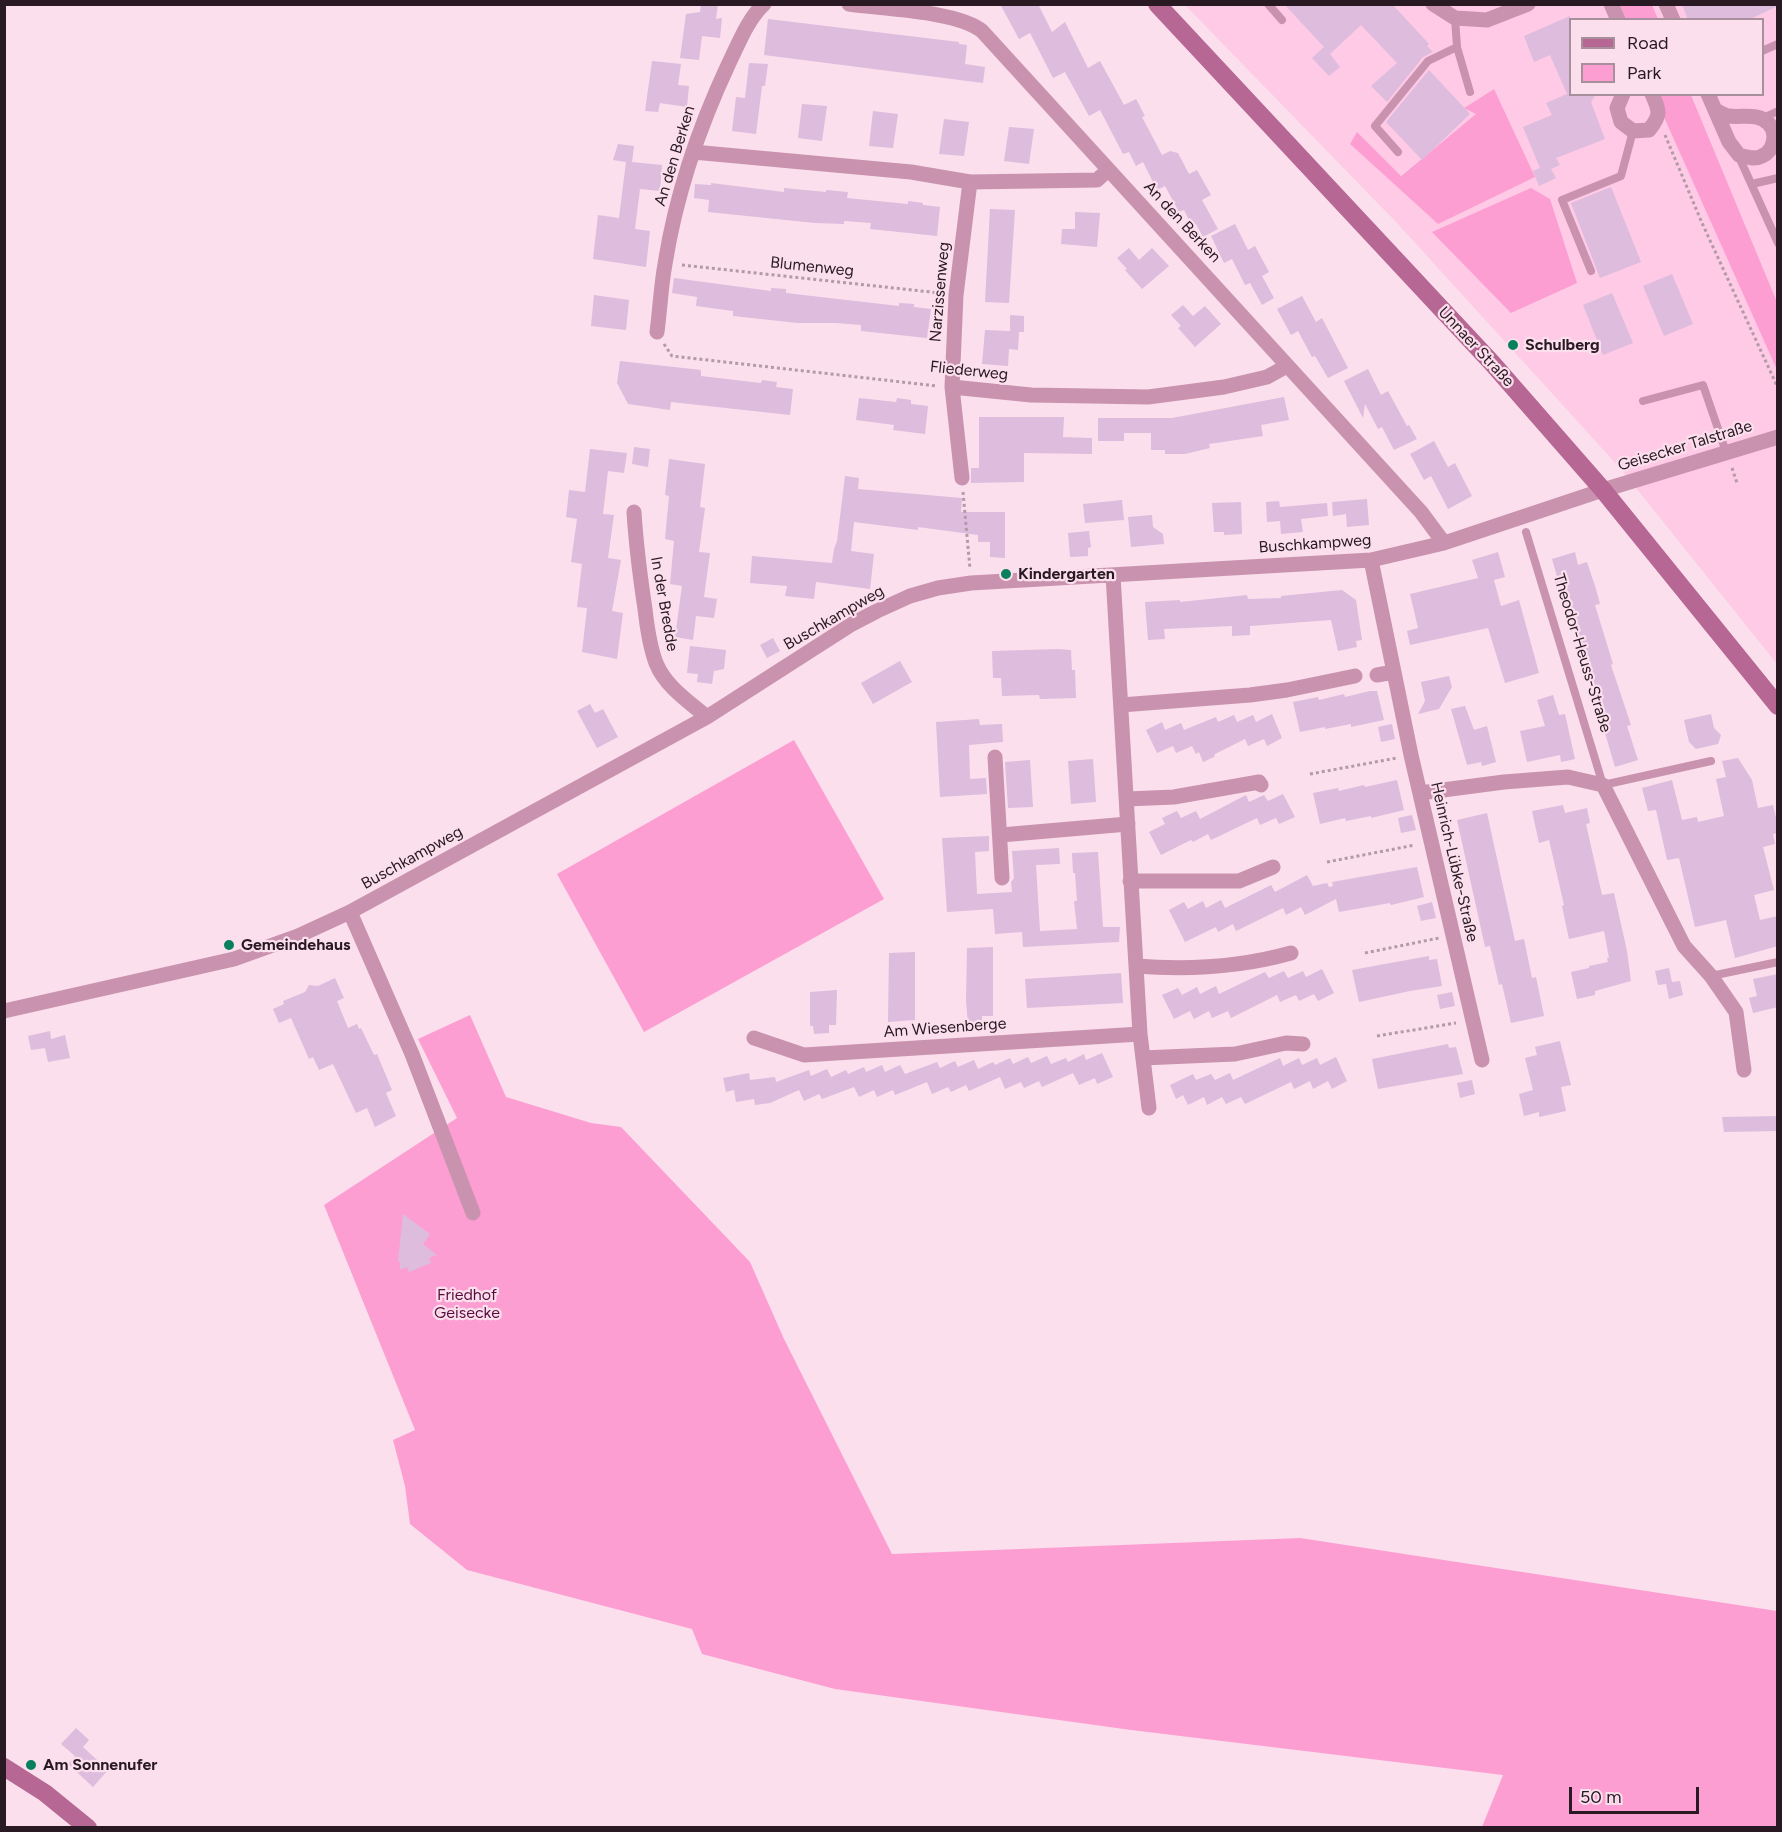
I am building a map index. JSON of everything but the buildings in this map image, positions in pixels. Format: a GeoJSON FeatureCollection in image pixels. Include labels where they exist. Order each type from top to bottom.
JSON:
{"type":"FeatureCollection","features":[{"type":"Feature","properties":{"kind":"main road","name":"Unnaer Straße"},"geometry":{"type":"LineString","coordinates":[[1157,4],[1492,363],[1603,490],[1778,705]]}},
{"type":"Feature","properties":{"kind":"main road"},"geometry":{"type":"LineString","coordinates":[[4,1767],[45,1793],[88,1827]]}},
{"type":"Feature","properties":{"kind":"street","name":"An den Berken"},"geometry":{"type":"LineString","coordinates":[[657,332],[665,263],[678,203],[693,152],[707,111],[749,23],[764,4]]}},
{"type":"Feature","properties":{"kind":"street","name":"An den Berken"},"geometry":{"type":"LineString","coordinates":[[849,4],[950,17],[973,24],[982,31],[1107,170],[1209,277],[1421,512],[1444,543]]}},
{"type":"Feature","properties":{"kind":"street"},"geometry":{"type":"LineString","coordinates":[[1433,4],[1455,18],[1487,20],[1528,4]]}},
{"type":"Feature","properties":{"kind":"street"},"geometry":{"type":"LineString","coordinates":[[1611,4],[1617,18]]}},
{"type":"Feature","properties":{"kind":"street"},"geometry":{"type":"LineString","coordinates":[[1666,4],[1672,18]]}},
{"type":"Feature","properties":{"kind":"street"},"geometry":{"type":"LineString","coordinates":[[1622,96],[1617,108],[1621,122],[1634,131],[1649,130],[1658,117],[1659,111],[1653,96]]}},
{"type":"Feature","properties":{"kind":"street"},"geometry":{"type":"LineString","coordinates":[[1709,96],[1715,110],[1729,142],[1739,155],[1750,158],[1761,157],[1771,149],[1774,137],[1770,125],[1761,118],[1748,115],[1725,116],[1715,110]]}},
{"type":"Feature","properties":{"kind":"street"},"geometry":{"type":"LineString","coordinates":[[693,152],[911,172],[970,182],[1097,180],[1107,170]]}},
{"type":"Feature","properties":{"kind":"street","name":"Narzissenweg"},"geometry":{"type":"LineString","coordinates":[[962,478],[952,387],[956,294],[970,182]]}},
{"type":"Feature","properties":{"kind":"street","name":"Fliederweg"},"geometry":{"type":"LineString","coordinates":[[952,387],[1031,395],[1148,397],[1224,387],[1267,377],[1287,366]]}},
{"type":"Feature","properties":{"kind":"street","name":"Geisecker Talstraße"},"geometry":{"type":"LineString","coordinates":[[1603,490],[1778,436]]}},
{"type":"Feature","properties":{"kind":"street","name":"Buschkampweg"},"geometry":{"type":"LineString","coordinates":[[4,1011],[234,959],[298,936],[350,912],[707,717],[852,624],[910,596],[938,588],[971,583],[1371,560],[1444,543],[1603,490]]}},
{"type":"Feature","properties":{"kind":"street","name":"In der Bredde"},"geometry":{"type":"LineString","coordinates":[[634,512],[636,549],[648,631],[657,665],[674,690],[707,717]]}},
{"type":"Feature","properties":{"kind":"street","name":"Heinrich-Lübke-Straße"},"geometry":{"type":"LineString","coordinates":[[1371,560],[1411,755],[1482,1060]]}},
{"type":"Feature","properties":{"kind":"street"},"geometry":{"type":"LineString","coordinates":[[1113,575],[1140,1034],[1149,1108]]}},
{"type":"Feature","properties":{"kind":"street"},"geometry":{"type":"LineString","coordinates":[[1377,675],[1394,672]]}},
{"type":"Feature","properties":{"kind":"street"},"geometry":{"type":"LineString","coordinates":[[1121,705],[1250,695],[1355,676]]}},
{"type":"Feature","properties":{"kind":"street"},"geometry":{"type":"LineString","coordinates":[[995,757],[1002,878]]}},
{"type":"Feature","properties":{"kind":"street"},"geometry":{"type":"LineString","coordinates":[[1420,793],[1504,782],[1568,777],[1603,785]]}},
{"type":"Feature","properties":{"kind":"street"},"geometry":{"type":"LineString","coordinates":[[1127,799],[1174,797],[1259,782],[1261,785]]}},
{"type":"Feature","properties":{"kind":"street","name":"Theodor-Heuss-Straße"},"geometry":{"type":"LineString","coordinates":[[1603,785],[1684,946],[1711,976],[1736,1012],[1744,1070]]}},
{"type":"Feature","properties":{"kind":"street"},"geometry":{"type":"LineString","coordinates":[[1000,834],[1128,824]]}},
{"type":"Feature","properties":{"kind":"street"},"geometry":{"type":"LineString","coordinates":[[1130,881],[1239,881],[1273,867]]}},
{"type":"Feature","properties":{"kind":"street"},"geometry":{"type":"LineString","coordinates":[[350,912],[412,1054],[474,1213]]}},
{"type":"Feature","properties":{"kind":"street"},"geometry":{"type":"LineString","coordinates":[[1136,966],[1172,969],[1209,966],[1250,962],[1291,953]]}},
{"type":"Feature","properties":{"kind":"street","name":"Am Wiesenberge"},"geometry":{"type":"LineString","coordinates":[[754,1038],[804,1054],[1140,1034]]}},
{"type":"Feature","properties":{"kind":"street"},"geometry":{"type":"LineString","coordinates":[[1143,1058],[1235,1054],[1286,1043],[1303,1044]]}},
{"type":"Feature","properties":{"kind":"lane"},"geometry":{"type":"LineString","coordinates":[[1268,4],[1282,20]]}},
{"type":"Feature","properties":{"kind":"lane"},"geometry":{"type":"LineString","coordinates":[[1455,18],[1457,47],[1470,92]]}},
{"type":"Feature","properties":{"kind":"lane"},"geometry":{"type":"LineString","coordinates":[[1764,50],[1778,44]]}},
{"type":"Feature","properties":{"kind":"lane"},"geometry":{"type":"LineString","coordinates":[[1398,152],[1375,126],[1428,61],[1457,47]]}},
{"type":"Feature","properties":{"kind":"lane"},"geometry":{"type":"LineString","coordinates":[[1761,118],[1778,111]]}},
{"type":"Feature","properties":{"kind":"lane"},"geometry":{"type":"LineString","coordinates":[[1591,271],[1562,200],[1621,176],[1634,131]]}},
{"type":"Feature","properties":{"kind":"lane"},"geometry":{"type":"LineString","coordinates":[[1739,155],[1778,243]]}},
{"type":"Feature","properties":{"kind":"lane"},"geometry":{"type":"LineString","coordinates":[[1752,184],[1778,178]]}},
{"type":"Feature","properties":{"kind":"lane"},"geometry":{"type":"LineString","coordinates":[[1643,401],[1703,385],[1726,452]]}},
{"type":"Feature","properties":{"kind":"lane","name":"Theodor-Heuss-Straße"},"geometry":{"type":"LineString","coordinates":[[1526,532],[1603,785]]}},
{"type":"Feature","properties":{"kind":"lane"},"geometry":{"type":"LineString","coordinates":[[1603,785],[1711,761]]}},
{"type":"Feature","properties":{"kind":"lane"},"geometry":{"type":"LineString","coordinates":[[1711,976],[1778,962]]}},
{"type":"Feature","properties":{"kind":"path"},"geometry":{"type":"LineString","coordinates":[[1658,117],[1702,223],[1778,388]]}},
{"type":"Feature","properties":{"kind":"path","name":"Blumenweg"},"geometry":{"type":"LineString","coordinates":[[665,263],[956,294]]}},
{"type":"Feature","properties":{"kind":"path","name":"Fliederweg"},"geometry":{"type":"LineString","coordinates":[[657,332],[672,356],[952,387]]}},
{"type":"Feature","properties":{"kind":"path"},"geometry":{"type":"LineString","coordinates":[[962,478],[971,583]]}},
{"type":"Feature","properties":{"kind":"path"},"geometry":{"type":"LineString","coordinates":[[1310,774],[1411,755]]}},
{"type":"Feature","properties":{"kind":"path"},"geometry":{"type":"LineString","coordinates":[[1327,862],[1431,842]]}},
{"type":"Feature","properties":{"kind":"path"},"geometry":{"type":"LineString","coordinates":[[1365,953],[1452,935]]}},
{"type":"Feature","properties":{"kind":"path"},"geometry":{"type":"LineString","coordinates":[[1377,1036],[1473,1020]]}},
{"type":"Feature","properties":{"kind":"shaded area"},"geometry":{"type":"Polygon","coordinates":[[[1185,5],[1614,5],[1620,18],[1569,18],[1569,96],[1654,96],[1777,370],[1777,664],[1620,468],[1397,223],[1185,5]],[[1494,89],[1465,107],[1477,114],[1400,176],[1358,133],[1350,144],[1438,224],[1494,89]]]}},
{"type":"Feature","properties":{"kind":"shaded area"},"geometry":{"type":"Polygon","coordinates":[[[1652,5],[1777,5],[1777,302],[1691,96],[1764,96],[1764,18],[1658,18],[1652,5]]]}},
{"type":"Feature","properties":{"kind":"green space"},"geometry":{"type":"Polygon","coordinates":[[[1614,5],[1652,5],[1658,18],[1620,18],[1614,5]]]}},
{"type":"Feature","properties":{"kind":"green space"},"geometry":{"type":"Polygon","coordinates":[[[1494,89],[1535,177],[1438,224],[1350,144],[1357,132],[1401,176],[1476,114],[1464,108],[1494,89]]]}},
{"type":"Feature","properties":{"kind":"green space"},"geometry":{"type":"Polygon","coordinates":[[[1654,96],[1691,96],[1777,302],[1777,370],[1654,96]]]}},
{"type":"Feature","properties":{"kind":"green space"},"geometry":{"type":"Polygon","coordinates":[[[1531,188],[1550,199],[1577,283],[1511,313],[1432,232],[1531,188]]]}},
{"type":"Feature","properties":{"kind":"green space"},"geometry":{"type":"Polygon","coordinates":[[[794,740],[884,899],[644,1032],[557,874],[794,740]]]}},
{"type":"Feature","properties":{"kind":"green space","name":"Friedhof Geisecke"},"geometry":{"type":"Polygon","coordinates":[[[470,1015],[506,1097],[591,1123],[621,1127],[750,1262],[784,1339],[892,1554],[1300,1538],[1777,1611],[1778,1821],[1775,1827],[1482,1827],[1503,1775],[1131,1730],[835,1689],[702,1654],[692,1629],[467,1570],[410,1524],[405,1486],[393,1440],[415,1430],[324,1205],[457,1118],[418,1039],[470,1015]]]}},
{"type":"Feature","properties":{"kind":"place","name":"Schulberg"},"geometry":{"type":"Point","coordinates":[1513,345]}},
{"type":"Feature","properties":{"kind":"place","name":"Kindergarten"},"geometry":{"type":"Point","coordinates":[1006,574]}},
{"type":"Feature","properties":{"kind":"place","name":"Gemeindehaus"},"geometry":{"type":"Point","coordinates":[229,945]}},
{"type":"Feature","properties":{"kind":"place","name":"Am Sonnenufer"},"geometry":{"type":"Point","coordinates":[31,1765]}}]}
